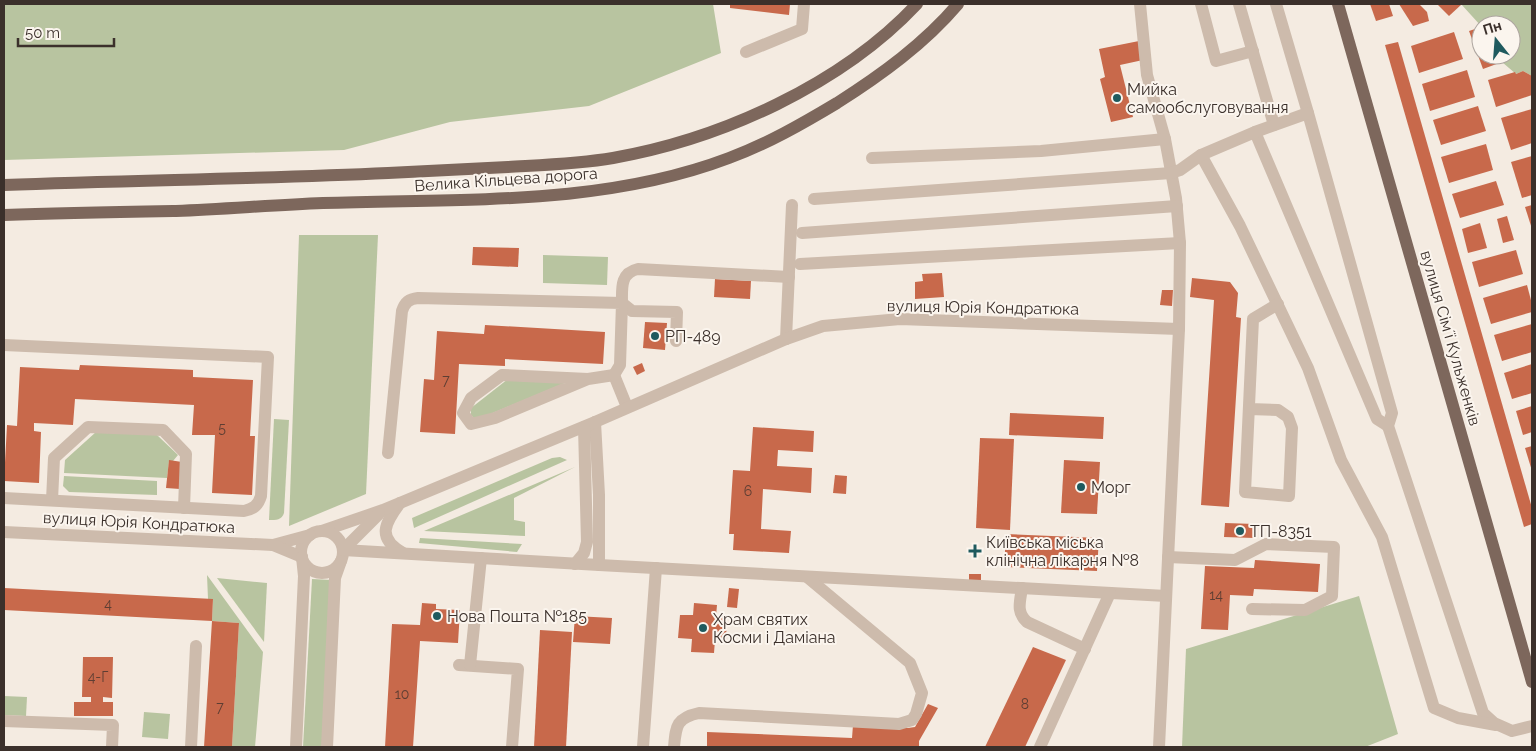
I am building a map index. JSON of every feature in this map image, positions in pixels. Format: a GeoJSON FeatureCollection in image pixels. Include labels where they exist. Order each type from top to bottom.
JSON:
{"type":"FeatureCollection","features":[{"type":"Feature","properties":{"kind":"main road","name":"Велика Кільцева дорога"},"geometry":{"type":"LineString","coordinates":[[4,185],[321,176],[546,165],[612,158],[655,149],[703,135],[752,116],[836,70],[878,39],[917,4]]}},
{"type":"Feature","properties":{"kind":"main road","name":"Велика Кільцева дорога"},"geometry":{"type":"LineString","coordinates":[[4,215],[455,200],[543,195],[597,190],[640,183],[728,159],[768,142],[804,123],[856,91],[906,55],[958,4]]}},
{"type":"Feature","properties":{"kind":"main road","name":"вулиця Сімʼї Кульженків"},"geometry":{"type":"LineString","coordinates":[[1338,4],[1532,682]]}},
{"type":"Feature","properties":{"kind":"street"},"geometry":{"type":"LineString","coordinates":[[746,52],[802,28],[804,4]]}},
{"type":"Feature","properties":{"kind":"street"},"geometry":{"type":"LineString","coordinates":[[1140,4],[1147,75],[1165,139],[1177,206],[1180,243],[1180,329],[1159,747]]}},
{"type":"Feature","properties":{"kind":"street"},"geometry":{"type":"LineString","coordinates":[[1201,4],[1216,61],[1253,51]]}},
{"type":"Feature","properties":{"kind":"street"},"geometry":{"type":"LineString","coordinates":[[1239,4],[1274,125]]}},
{"type":"Feature","properties":{"kind":"street"},"geometry":{"type":"LineString","coordinates":[[1276,4],[1392,414],[1388,426],[1483,713],[1494,723],[1512,731],[1532,726]]}},
{"type":"Feature","properties":{"kind":"street"},"geometry":{"type":"LineString","coordinates":[[814,199],[1171,173],[1180,170],[1201,155],[1255,132],[1308,113]]}},
{"type":"Feature","properties":{"kind":"street"},"geometry":{"type":"LineString","coordinates":[[1255,132],[1377,419],[1388,426]]}},
{"type":"Feature","properties":{"kind":"street"},"geometry":{"type":"LineString","coordinates":[[872,158],[1041,151],[1165,139]]}},
{"type":"Feature","properties":{"kind":"street"},"geometry":{"type":"LineString","coordinates":[[1201,155],[1240,226],[1278,304],[1308,368],[1341,460],[1382,537],[1434,708],[1458,718],[1501,726]]}},
{"type":"Feature","properties":{"kind":"street"},"geometry":{"type":"LineString","coordinates":[[786,339],[792,205]]}},
{"type":"Feature","properties":{"kind":"street"},"geometry":{"type":"LineString","coordinates":[[802,233],[1177,206]]}},
{"type":"Feature","properties":{"kind":"street"},"geometry":{"type":"LineString","coordinates":[[800,264],[1180,243]]}},
{"type":"Feature","properties":{"kind":"street"},"geometry":{"type":"LineString","coordinates":[[614,375],[620,365],[623,280],[626,274],[638,269],[789,277]]}},
{"type":"Feature","properties":{"kind":"street"},"geometry":{"type":"LineString","coordinates":[[388,453],[402,311],[404,304],[411,299],[622,303],[632,311],[677,312],[676,341]]}},
{"type":"Feature","properties":{"kind":"street"},"geometry":{"type":"LineString","coordinates":[[1249,409],[1278,410],[1288,417],[1292,428],[1289,496],[1245,492],[1253,319],[1278,304]]}},
{"type":"Feature","properties":{"kind":"street","name":"вулиця Юрія Кондратюка"},"geometry":{"type":"LineString","coordinates":[[273,545],[316,533],[383,510],[786,339],[823,326],[900,319],[1180,329]]}},
{"type":"Feature","properties":{"kind":"street"},"geometry":{"type":"LineString","coordinates":[[4,345],[268,357],[261,496],[258,504],[250,510],[4,498]]}},
{"type":"Feature","properties":{"kind":"street"},"geometry":{"type":"LineString","coordinates":[[588,379],[495,418],[471,424],[463,413],[471,398],[502,375],[588,379],[614,375]]}},
{"type":"Feature","properties":{"kind":"street"},"geometry":{"type":"LineString","coordinates":[[614,375],[627,407]]}},
{"type":"Feature","properties":{"kind":"street"},"geometry":{"type":"LineString","coordinates":[[575,564],[584,553],[587,542],[589,424]]}},
{"type":"Feature","properties":{"kind":"street"},"geometry":{"type":"LineString","coordinates":[[589,424],[599,495],[599,566]]}},
{"type":"Feature","properties":{"kind":"street"},"geometry":{"type":"LineString","coordinates":[[52,500],[54,458],[88,427],[163,430],[186,454],[184,508]]}},
{"type":"Feature","properties":{"kind":"street"},"geometry":{"type":"LineString","coordinates":[[400,502],[388,520],[385,530],[387,540],[393,547],[403,553]]}},
{"type":"Feature","properties":{"kind":"street","name":"вулиця Юрія Кондратюка"},"geometry":{"type":"LineString","coordinates":[[342,555],[383,510]]}},
{"type":"Feature","properties":{"kind":"street","name":"вулиця Юрія Кондратюка"},"geometry":{"type":"LineString","coordinates":[[4,532],[273,545],[302,556]]}},
{"type":"Feature","properties":{"kind":"street"},"geometry":{"type":"LineString","coordinates":[[296,747],[304,576],[303,544],[316,533],[334,534],[341,544],[342,555],[335,578],[327,747]]}},
{"type":"Feature","properties":{"kind":"street"},"geometry":{"type":"LineString","coordinates":[[1168,557],[1235,560],[1266,544],[1334,547],[1332,596],[1305,610],[1252,609]]}},
{"type":"Feature","properties":{"kind":"street"},"geometry":{"type":"LineString","coordinates":[[342,555],[403,553],[599,566],[1166,596]]}},
{"type":"Feature","properties":{"kind":"street"},"geometry":{"type":"LineString","coordinates":[[302,556],[312,570],[323,572],[333,569],[342,555]]}},
{"type":"Feature","properties":{"kind":"street"},"geometry":{"type":"LineString","coordinates":[[481,558],[465,665],[518,669],[512,747]]}},
{"type":"Feature","properties":{"kind":"street"},"geometry":{"type":"LineString","coordinates":[[643,747],[656,568]]}},
{"type":"Feature","properties":{"kind":"street"},"geometry":{"type":"LineString","coordinates":[[674,747],[676,726],[681,720],[699,713],[898,724],[912,720],[916,714],[922,693],[910,663],[807,577]]}},
{"type":"Feature","properties":{"kind":"street"},"geometry":{"type":"LineString","coordinates":[[1022,588],[1018,609],[1026,622],[1085,648]]}},
{"type":"Feature","properties":{"kind":"street"},"geometry":{"type":"LineString","coordinates":[[1040,747],[1110,593]]}},
{"type":"Feature","properties":{"kind":"street"},"geometry":{"type":"LineString","coordinates":[[191,747],[196,646]]}},
{"type":"Feature","properties":{"kind":"street"},"geometry":{"type":"LineString","coordinates":[[4,721],[113,725],[112,747]]}},
{"type":"Feature","properties":{"kind":"green space"},"geometry":{"type":"Polygon","coordinates":[[[4,4],[713,4],[721,53],[589,106],[450,122],[344,150],[4,160],[4,4]]]}},
{"type":"Feature","properties":{"kind":"green space"},"geometry":{"type":"Polygon","coordinates":[[[1461,4],[1532,4],[1532,76],[1523,71],[1516,74],[1506,65],[1521,65],[1521,15],[1471,15],[1461,4]]]}},
{"type":"Feature","properties":{"kind":"green space"},"geometry":{"type":"Polygon","coordinates":[[[299,235],[378,235],[366,494],[289,526],[299,235]]]}},
{"type":"Feature","properties":{"kind":"green space"},"geometry":{"type":"Polygon","coordinates":[[[543,255],[608,257],[607,285],[543,283],[543,255]]]}},
{"type":"Feature","properties":{"kind":"green space"},"geometry":{"type":"Polygon","coordinates":[[[508,379],[572,380],[476,420],[471,415],[471,408],[508,379]]]}},
{"type":"Feature","properties":{"kind":"green space"},"geometry":{"type":"Polygon","coordinates":[[[274,419],[289,420],[284,513],[276,520],[269,520],[274,419]]]}},
{"type":"Feature","properties":{"kind":"green space"},"geometry":{"type":"Polygon","coordinates":[[[96,432],[157,435],[178,455],[173,461],[169,461],[167,478],[64,473],[65,460],[96,432]]]}},
{"type":"Feature","properties":{"kind":"green space"},"geometry":{"type":"Polygon","coordinates":[[[560,457],[567,460],[414,528],[412,518],[552,458],[560,457]]]}},
{"type":"Feature","properties":{"kind":"green space"},"geometry":{"type":"Polygon","coordinates":[[[575,467],[514,498],[514,520],[525,522],[525,536],[424,531],[575,467]]]}},
{"type":"Feature","properties":{"kind":"green space"},"geometry":{"type":"Polygon","coordinates":[[[64,476],[157,481],[157,495],[69,492],[63,486],[64,476]]]}},
{"type":"Feature","properties":{"kind":"green space"},"geometry":{"type":"Polygon","coordinates":[[[420,538],[522,544],[517,552],[419,543],[420,538]]]}},
{"type":"Feature","properties":{"kind":"green space"},"geometry":{"type":"Polygon","coordinates":[[[207,575],[263,652],[255,747],[232,747],[239,623],[212,621],[213,599],[208,599],[207,575]]]}},
{"type":"Feature","properties":{"kind":"green space"},"geometry":{"type":"Polygon","coordinates":[[[217,578],[267,583],[264,642],[217,578]]]}},
{"type":"Feature","properties":{"kind":"green space"},"geometry":{"type":"Polygon","coordinates":[[[312,579],[332,580],[324,747],[303,747],[312,579]]]}},
{"type":"Feature","properties":{"kind":"green space"},"geometry":{"type":"Polygon","coordinates":[[[1359,596],[1398,734],[1365,747],[1182,747],[1186,649],[1359,596]]]}},
{"type":"Feature","properties":{"kind":"green space"},"geometry":{"type":"Polygon","coordinates":[[[4,696],[27,697],[26,716],[4,715],[4,696]]]}},
{"type":"Feature","properties":{"kind":"green space"},"geometry":{"type":"Polygon","coordinates":[[[144,712],[170,714],[168,739],[142,737],[144,712]]]}},
{"type":"Feature","properties":{"kind":"building"},"geometry":{"type":"Polygon","coordinates":[[[730,4],[790,4],[789,15],[730,8],[730,4]]]}},
{"type":"Feature","properties":{"kind":"building"},"geometry":{"type":"Polygon","coordinates":[[[1370,4],[1389,4],[1393,16],[1376,21],[1370,4]]]}},
{"type":"Feature","properties":{"kind":"building"},"geometry":{"type":"Polygon","coordinates":[[[1399,4],[1419,4],[1427,12],[1429,21],[1413,26],[1399,4]]]}},
{"type":"Feature","properties":{"kind":"building"},"geometry":{"type":"Polygon","coordinates":[[[1437,4],[1462,4],[1449,16],[1437,4]]]}},
{"type":"Feature","properties":{"kind":"building"},"geometry":{"type":"Polygon","coordinates":[[[1454,32],[1463,59],[1419,73],[1411,46],[1454,32]]]}},
{"type":"Feature","properties":{"kind":"building"},"geometry":{"type":"Polygon","coordinates":[[[1139,41],[1143,60],[1120,65],[1133,117],[1111,122],[1100,79],[1105,77],[1099,49],[1139,41]]]}},
{"type":"Feature","properties":{"kind":"building"},"geometry":{"type":"Polygon","coordinates":[[[1398,42],[1532,508],[1532,524],[1524,527],[1385,45],[1398,42]]]}},
{"type":"Feature","properties":{"kind":"building"},"geometry":{"type":"Polygon","coordinates":[[[1482,65],[1494,65],[1483,69],[1482,65]]]}},
{"type":"Feature","properties":{"kind":"building"},"geometry":{"type":"Polygon","coordinates":[[[1467,70],[1475,97],[1430,111],[1422,84],[1467,70]]]}},
{"type":"Feature","properties":{"kind":"building"},"geometry":{"type":"Polygon","coordinates":[[[1523,71],[1532,76],[1532,95],[1496,107],[1488,80],[1523,71]]]}},
{"type":"Feature","properties":{"kind":"building"},"geometry":{"type":"Polygon","coordinates":[[[1478,106],[1486,131],[1441,145],[1433,120],[1478,106]]]}},
{"type":"Feature","properties":{"kind":"building"},"geometry":{"type":"Polygon","coordinates":[[[1532,109],[1532,143],[1511,150],[1501,118],[1532,109]]]}},
{"type":"Feature","properties":{"kind":"building"},"geometry":{"type":"Polygon","coordinates":[[[1486,144],[1493,170],[1449,183],[1441,157],[1486,144]]]}},
{"type":"Feature","properties":{"kind":"building"},"geometry":{"type":"Polygon","coordinates":[[[1532,156],[1532,195],[1522,198],[1511,162],[1532,156]]]}},
{"type":"Feature","properties":{"kind":"building"},"geometry":{"type":"Polygon","coordinates":[[[1496,181],[1504,205],[1460,218],[1452,194],[1496,181]]]}},
{"type":"Feature","properties":{"kind":"building"},"geometry":{"type":"Polygon","coordinates":[[[1532,205],[1532,229],[1525,207],[1532,205]]]}},
{"type":"Feature","properties":{"kind":"building"},"geometry":{"type":"Polygon","coordinates":[[[1507,216],[1514,240],[1503,243],[1497,219],[1507,216]]]}},
{"type":"Feature","properties":{"kind":"building"},"geometry":{"type":"Polygon","coordinates":[[[1480,223],[1487,248],[1468,253],[1462,229],[1480,223]]]}},
{"type":"Feature","properties":{"kind":"building"},"geometry":{"type":"Polygon","coordinates":[[[473,247],[519,248],[518,267],[472,265],[473,247]]]}},
{"type":"Feature","properties":{"kind":"building"},"geometry":{"type":"Polygon","coordinates":[[[1516,250],[1523,274],[1479,287],[1472,262],[1516,250]]]}},
{"type":"Feature","properties":{"kind":"building"},"geometry":{"type":"Polygon","coordinates":[[[942,273],[944,297],[915,299],[915,282],[923,281],[922,274],[942,273]]]}},
{"type":"Feature","properties":{"kind":"building"},"geometry":{"type":"Polygon","coordinates":[[[1192,278],[1230,282],[1238,293],[1236,317],[1241,318],[1229,507],[1201,505],[1214,300],[1190,297],[1192,278]]]}},
{"type":"Feature","properties":{"kind":"building"},"geometry":{"type":"Polygon","coordinates":[[[715,279],[751,281],[750,299],[714,297],[715,279]]]}},
{"type":"Feature","properties":{"kind":"building"},"geometry":{"type":"Polygon","coordinates":[[[1527,285],[1532,312],[1491,324],[1483,298],[1527,285]]]}},
{"type":"Feature","properties":{"kind":"building"},"geometry":{"type":"Polygon","coordinates":[[[1162,290],[1173,290],[1172,306],[1160,305],[1162,290]]]}},
{"type":"Feature","properties":{"kind":"building","name":"РП-489"},"geometry":{"type":"Polygon","coordinates":[[[645,322],[667,323],[665,350],[643,348],[645,322]]]}},
{"type":"Feature","properties":{"kind":"building"},"geometry":{"type":"Polygon","coordinates":[[[1532,324],[1532,352],[1502,361],[1494,335],[1532,324]]]}},
{"type":"Feature","properties":{"kind":"building"},"geometry":{"type":"Polygon","coordinates":[[[485,325],[605,332],[603,364],[505,359],[505,366],[459,364],[455,434],[420,432],[424,379],[434,380],[437,331],[484,334],[485,325]]]}},
{"type":"Feature","properties":{"kind":"building"},"geometry":{"type":"Polygon","coordinates":[[[642,363],[645,371],[637,375],[633,367],[642,363]]]}},
{"type":"Feature","properties":{"kind":"building"},"geometry":{"type":"Polygon","coordinates":[[[1532,364],[1532,393],[1512,399],[1504,373],[1532,364]]]}},
{"type":"Feature","properties":{"kind":"building"},"geometry":{"type":"Polygon","coordinates":[[[80,365],[193,370],[193,377],[253,380],[250,436],[255,436],[252,495],[212,493],[215,435],[192,435],[194,405],[75,399],[73,425],[34,423],[34,431],[41,432],[39,483],[4,481],[7,425],[17,426],[20,367],[79,370],[80,365]]]}},
{"type":"Feature","properties":{"kind":"building"},"geometry":{"type":"Polygon","coordinates":[[[1532,406],[1532,432],[1523,435],[1516,411],[1532,406]]]}},
{"type":"Feature","properties":{"kind":"building"},"geometry":{"type":"Polygon","coordinates":[[[1010,413],[1104,417],[1103,439],[1009,435],[1010,413]]]}},
{"type":"Feature","properties":{"kind":"building"},"geometry":{"type":"Polygon","coordinates":[[[753,427],[814,431],[813,452],[778,450],[777,466],[812,468],[811,493],[763,489],[761,529],[791,531],[789,553],[733,550],[734,534],[729,534],[733,470],[750,471],[753,427]]]}},
{"type":"Feature","properties":{"kind":"building"},"geometry":{"type":"Polygon","coordinates":[[[980,438],[1014,439],[1010,530],[976,528],[980,438]]]}},
{"type":"Feature","properties":{"kind":"building"},"geometry":{"type":"Polygon","coordinates":[[[1532,446],[1532,471],[1525,448],[1532,446]]]}},
{"type":"Feature","properties":{"kind":"building"},"geometry":{"type":"Polygon","coordinates":[[[169,460],[182,462],[180,489],[166,488],[169,460]]]}},
{"type":"Feature","properties":{"kind":"building","name":"Морг"},"geometry":{"type":"Polygon","coordinates":[[[1064,460],[1100,462],[1097,514],[1061,513],[1064,460]]]}},
{"type":"Feature","properties":{"kind":"building"},"geometry":{"type":"Polygon","coordinates":[[[835,475],[847,476],[846,494],[833,493],[835,475]]]}},
{"type":"Feature","properties":{"kind":"building","name":"ТП-8351"},"geometry":{"type":"Polygon","coordinates":[[[1225,523],[1255,524],[1254,538],[1224,537],[1225,523]]]}},
{"type":"Feature","properties":{"kind":"building"},"geometry":{"type":"Polygon","coordinates":[[[1006,534],[1099,538],[1097,571],[1004,567],[1006,534]]]}},
{"type":"Feature","properties":{"kind":"building"},"geometry":{"type":"Polygon","coordinates":[[[1255,560],[1320,564],[1318,592],[1254,589],[1253,596],[1230,595],[1228,630],[1201,629],[1205,566],[1254,568],[1255,560]]]}},
{"type":"Feature","properties":{"kind":"building"},"geometry":{"type":"Polygon","coordinates":[[[969,574],[981,574],[981,581],[969,580],[969,574]]]}},
{"type":"Feature","properties":{"kind":"building"},"geometry":{"type":"Polygon","coordinates":[[[4,588],[213,599],[212,621],[4,610],[4,588]]]}},
{"type":"Feature","properties":{"kind":"building"},"geometry":{"type":"Polygon","coordinates":[[[729,588],[739,589],[737,608],[727,607],[729,588]]]}},
{"type":"Feature","properties":{"kind":"building"},"geometry":{"type":"Polygon","coordinates":[[[422,603],[436,604],[436,609],[460,610],[458,643],[420,641],[413,747],[385,747],[392,624],[420,625],[422,603]]]}},
{"type":"Feature","properties":{"kind":"building","name":"Храм святих Косми і Даміана"},"geometry":{"type":"Polygon","coordinates":[[[694,603],[717,605],[716,616],[727,617],[726,641],[715,640],[714,653],[691,652],[692,639],[678,638],[680,615],[693,615],[694,603]]]}},
{"type":"Feature","properties":{"kind":"building"},"geometry":{"type":"Polygon","coordinates":[[[575,616],[612,618],[610,644],[573,642],[575,616]]]}},
{"type":"Feature","properties":{"kind":"building"},"geometry":{"type":"Polygon","coordinates":[[[212,621],[239,623],[232,747],[204,747],[212,621]]]}},
{"type":"Feature","properties":{"kind":"building"},"geometry":{"type":"Polygon","coordinates":[[[540,630],[572,632],[566,747],[534,747],[540,630]]]}},
{"type":"Feature","properties":{"kind":"building"},"geometry":{"type":"Polygon","coordinates":[[[1033,647],[1066,660],[1025,747],[985,747],[1033,647]]]}},
{"type":"Feature","properties":{"kind":"building"},"geometry":{"type":"Polygon","coordinates":[[[83,657],[113,657],[112,698],[103,697],[103,702],[113,702],[113,716],[74,716],[74,702],[91,702],[91,697],[82,697],[83,657]]]}},
{"type":"Feature","properties":{"kind":"building"},"geometry":{"type":"Polygon","coordinates":[[[928,704],[938,708],[919,741],[919,747],[707,747],[707,732],[852,738],[853,725],[915,727],[928,704]]]}},
{"type":"Feature","properties":{"kind":"place","name":"Мийка самообслуговування"},"geometry":{"type":"Point","coordinates":[1117,98]}},
{"type":"Feature","properties":{"kind":"place","name":"РП-489"},"geometry":{"type":"Point","coordinates":[655,336]}},
{"type":"Feature","properties":{"kind":"place","name":"Морг"},"geometry":{"type":"Point","coordinates":[1081,487]}},
{"type":"Feature","properties":{"kind":"place","name":"ТП-8351"},"geometry":{"type":"Point","coordinates":[1240,531]}},
{"type":"Feature","properties":{"kind":"place","name":"Київська міська клінічна лікарня №8"},"geometry":{"type":"Point","coordinates":[975,551]}},
{"type":"Feature","properties":{"kind":"place","name":"Нова Пошта №185"},"geometry":{"type":"Point","coordinates":[437,616]}},
{"type":"Feature","properties":{"kind":"place","name":"Храм святих Косми і Даміана"},"geometry":{"type":"Point","coordinates":[703,628]}}]}
